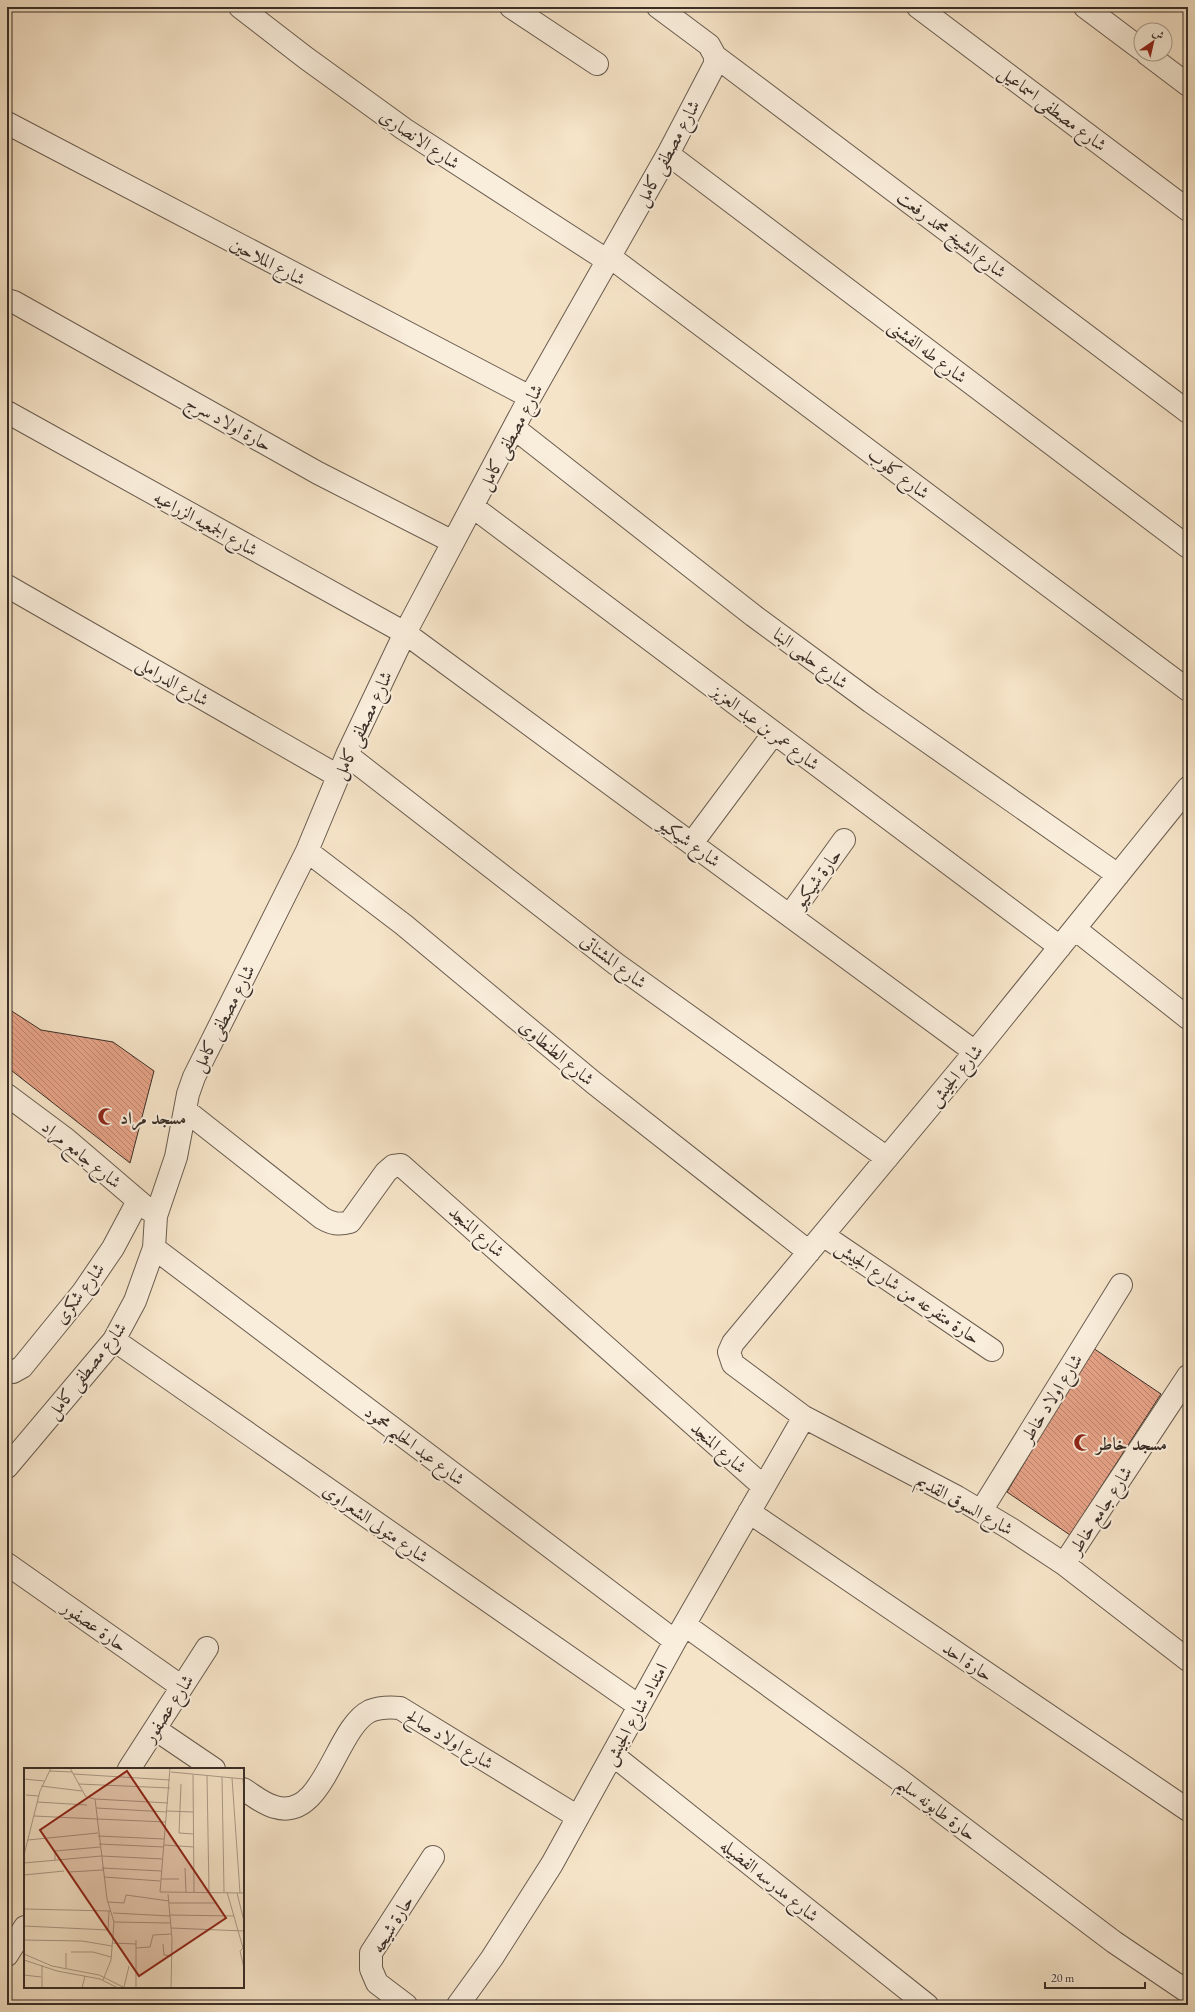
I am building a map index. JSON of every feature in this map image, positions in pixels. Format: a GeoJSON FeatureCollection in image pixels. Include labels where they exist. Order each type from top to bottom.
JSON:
{"type":"FeatureCollection","features":[{"type":"Feature","properties":{"kind":"street","name":"شارع الانصارى"},"geometry":{"type":"LineString","coordinates":[[240,7],[306,58],[404,129],[609,259]]}},
{"type":"Feature","properties":{"kind":"street"},"geometry":{"type":"LineString","coordinates":[[511,7],[597,64]]}},
{"type":"Feature","properties":{"kind":"street"},"geometry":{"type":"LineString","coordinates":[[658,7],[709,46],[715,56]]}},
{"type":"Feature","properties":{"kind":"street","name":"شارع مصطفى اسماعيل"},"geometry":{"type":"LineString","coordinates":[[918,7],[1188,210]]}},
{"type":"Feature","properties":{"kind":"street"},"geometry":{"type":"LineString","coordinates":[[1085,7],[1133,43]]}},
{"type":"Feature","properties":{"kind":"street","name":"شارع مصطفى كامل"},"geometry":{"type":"LineString","coordinates":[[7,1467],[114,1340],[135,1301],[154,1248],[156,1216],[176,1157],[185,1110],[194,1077],[307,851],[347,755],[405,634],[530,398],[668,154],[715,64],[715,56]]}},
{"type":"Feature","properties":{"kind":"street","name":"شارع الشيخ محمد رفعت"},"geometry":{"type":"LineString","coordinates":[[715,56],[1188,412]]}},
{"type":"Feature","properties":{"kind":"street"},"geometry":{"type":"LineString","coordinates":[[1158,62],[1188,85]]}},
{"type":"Feature","properties":{"kind":"street","name":"شارع الملاحين"},"geometry":{"type":"LineString","coordinates":[[7,123],[530,398]]}},
{"type":"Feature","properties":{"kind":"street","name":"شارع طه الفشنى"},"geometry":{"type":"LineString","coordinates":[[668,154],[1188,547]]}},
{"type":"Feature","properties":{"kind":"street","name":"شارع كلوب"},"geometry":{"type":"LineString","coordinates":[[609,259],[1188,690]]}},
{"type":"Feature","properties":{"kind":"street","name":"حارة اولاد سرج"},"geometry":{"type":"LineString","coordinates":[[7,300],[14,302],[318,473],[385,509],[453,542]]}},
{"type":"Feature","properties":{"kind":"street","name":"شارع الجمعيه الزراعيه"},"geometry":{"type":"LineString","coordinates":[[7,412],[405,634]]}},
{"type":"Feature","properties":{"kind":"street","name":"شارع حلمى البنا"},"geometry":{"type":"LineString","coordinates":[[514,428],[754,616],[871,702],[1118,875]]}},
{"type":"Feature","properties":{"kind":"street","name":"شارع عمر بن عبد العزيز"},"geometry":{"type":"LineString","coordinates":[[473,507],[1060,948]]}},
{"type":"Feature","properties":{"kind":"street","name":"شارع الدراملى"},"geometry":{"type":"LineString","coordinates":[[7,586],[338,776]]}},
{"type":"Feature","properties":{"kind":"street","name":"شارع شيكيو"},"geometry":{"type":"LineString","coordinates":[[405,634],[975,1052]]}},
{"type":"Feature","properties":{"kind":"street"},"geometry":{"type":"LineString","coordinates":[[692,843],[774,733]]}},
{"type":"Feature","properties":{"kind":"street","name":"شارع المشناتى"},"geometry":{"type":"LineString","coordinates":[[347,755],[616,964],[887,1158]]}},
{"type":"Feature","properties":{"kind":"street","name":"شارع الجيش"},"geometry":{"type":"LineString","coordinates":[[733,1364],[729,1352],[733,1343],[975,1052],[1188,788]]}},
{"type":"Feature","properties":{"kind":"street","name":"حارة شيكيو"},"geometry":{"type":"LineString","coordinates":[[790,915],[844,840]]}},
{"type":"Feature","properties":{"kind":"street","name":"شارع الطنطاوى"},"geometry":{"type":"LineString","coordinates":[[307,851],[404,925],[594,1083],[809,1252]]}},
{"type":"Feature","properties":{"kind":"street"},"geometry":{"type":"LineString","coordinates":[[1075,929],[1188,1018]]}},
{"type":"Feature","properties":{"kind":"street","name":"شارع جامع مراد"},"geometry":{"type":"LineString","coordinates":[[7,1095],[66,1139],[156,1216]]}},
{"type":"Feature","properties":{"kind":"street","name":"شارع المنجد"},"geometry":{"type":"LineString","coordinates":[[185,1110],[322,1218],[331,1223],[341,1224],[350,1222],[386,1172],[393,1166],[401,1165],[764,1487]]}},
{"type":"Feature","properties":{"kind":"street","name":"شارع شكرى"},"geometry":{"type":"LineString","coordinates":[[7,1372],[13,1372],[22,1367],[83,1292],[113,1248],[138,1201]]}},
{"type":"Feature","properties":{"kind":"street","name":"حارة متفرعه من شارع الجيش"},"geometry":{"type":"LineString","coordinates":[[824,1235],[992,1350]]}},
{"type":"Feature","properties":{"kind":"street","name":"شارع عبد الحليم محمود"},"geometry":{"type":"LineString","coordinates":[[154,1248],[680,1633]]}},
{"type":"Feature","properties":{"kind":"street","name":"شارع اولاد خاطر"},"geometry":{"type":"LineString","coordinates":[[981,1511],[1121,1285]]}},
{"type":"Feature","properties":{"kind":"street","name":"شارع متولى الشعراوى"},"geometry":{"type":"LineString","coordinates":[[114,1340],[639,1706]]}},
{"type":"Feature","properties":{"kind":"street","name":"شارع السوق القديم"},"geometry":{"type":"LineString","coordinates":[[733,1364],[804,1417],[981,1511],[1011,1529],[1064,1564],[1188,1660]]}},
{"type":"Feature","properties":{"kind":"street","name":"شارع جامع خاطر"},"geometry":{"type":"LineString","coordinates":[[1064,1564],[1188,1376]]}},
{"type":"Feature","properties":{"kind":"street","name":"امتداد شارع الجيش"},"geometry":{"type":"LineString","coordinates":[[458,2005],[492,1958],[578,1817],[680,1633],[804,1417]]}},
{"type":"Feature","properties":{"kind":"street","name":"حارة احد"},"geometry":{"type":"LineString","coordinates":[[749,1512],[1188,1810]]}},
{"type":"Feature","properties":{"kind":"street","name":"حارة عصفور"},"geometry":{"type":"LineString","coordinates":[[7,1564],[182,1687]]}},
{"type":"Feature","properties":{"kind":"street","name":"حارة طابونه سليم"},"geometry":{"type":"LineString","coordinates":[[680,1633],[901,1781],[1114,1942],[1188,1992]]}},
{"type":"Feature","properties":{"kind":"street","name":"شارع عصفور"},"geometry":{"type":"LineString","coordinates":[[130,1768],[208,1648]]}},
{"type":"Feature","properties":{"kind":"street","name":"شارع اولاد صالح"},"geometry":{"type":"LineString","coordinates":[[244,1790],[275,1808],[294,1808],[310,1798],[357,1722],[369,1712],[384,1707],[400,1708],[578,1817]]}},
{"type":"Feature","properties":{"kind":"street"},"geometry":{"type":"LineString","coordinates":[[155,1730],[212,1768]]}},
{"type":"Feature","properties":{"kind":"street","name":"شارع مدرسه الفضيله"},"geometry":{"type":"LineString","coordinates":[[613,1755],[927,2005]]}},
{"type":"Feature","properties":{"kind":"street","name":"حارة شيحه"},"geometry":{"type":"LineString","coordinates":[[406,2005],[377,1983],[370,1969],[371,1954],[433,1857]]}},
{"type":"Feature","properties":{"kind":"street"},"geometry":{"type":"LineString","coordinates":[[7,1954],[24,1928]]}},
{"type":"Feature","properties":{"kind":"building","name":"مسجد مراد"},"geometry":{"type":"Polygon","coordinates":[[[7,1008],[41,1030],[113,1042],[154,1071],[130,1163],[7,1067],[7,1008]]]}},
{"type":"Feature","properties":{"kind":"building","name":"مسجد خاطر"},"geometry":{"type":"Polygon","coordinates":[[[1093,1348],[1161,1394],[1070,1535],[1007,1492],[1093,1348]]]}},
{"type":"Feature","properties":{"kind":"place","name":"مسجد مراد"},"geometry":{"type":"Point","coordinates":[107,1117]}},
{"type":"Feature","properties":{"kind":"place","name":"مسجد خاطر"},"geometry":{"type":"Point","coordinates":[1083,1443]}}]}
